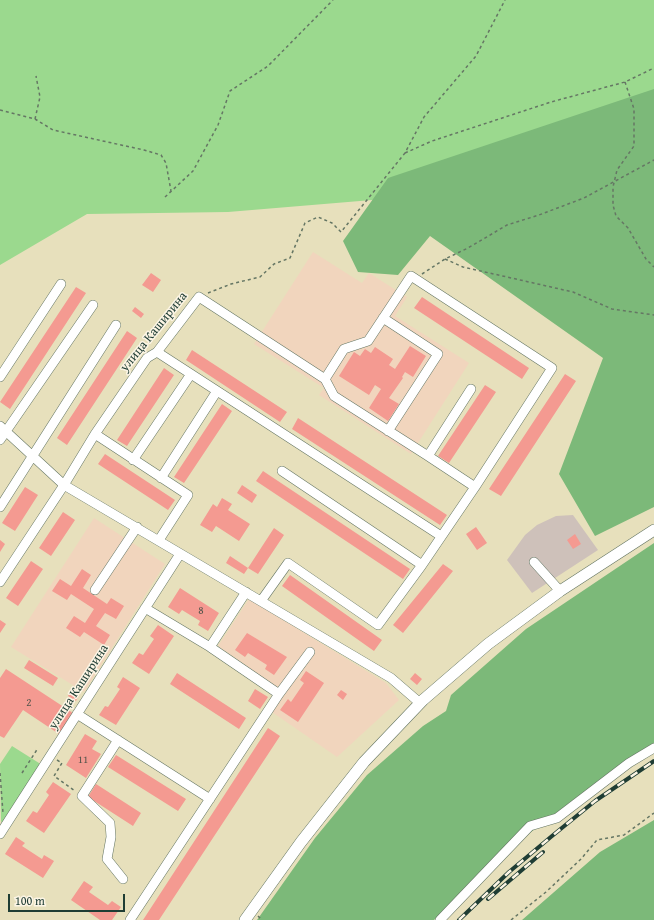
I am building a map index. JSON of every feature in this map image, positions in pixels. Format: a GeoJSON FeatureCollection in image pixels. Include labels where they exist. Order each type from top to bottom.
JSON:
{"type":"FeatureCollection","features":[{"type":"Feature","properties":{"kind":"main road"},"geometry":{"type":"LineString","coordinates":[[245,920],[301,842],[364,762],[420,703],[488,644],[560,591],[654,530]]}},
{"type":"Feature","properties":{"kind":"street"},"geometry":{"type":"LineString","coordinates":[[261,601],[288,563],[378,625],[422,565],[475,487],[552,368],[411,276],[368,341],[344,349],[325,379]]}},
{"type":"Feature","properties":{"kind":"street"},"geometry":{"type":"LineString","coordinates":[[0,377],[61,284]]}},
{"type":"Feature","properties":{"kind":"street","name":"улица Каширина"},"geometry":{"type":"LineString","coordinates":[[0,582],[64,485],[94,434],[147,358],[157,352],[199,297]]}},
{"type":"Feature","properties":{"kind":"street"},"geometry":{"type":"LineString","coordinates":[[199,297],[325,379],[334,396],[475,487]]}},
{"type":"Feature","properties":{"kind":"street"},"geometry":{"type":"LineString","coordinates":[[0,440],[3,429],[93,304]]}},
{"type":"Feature","properties":{"kind":"street"},"geometry":{"type":"LineString","coordinates":[[383,318],[438,354],[388,431]]}},
{"type":"Feature","properties":{"kind":"street"},"geometry":{"type":"LineString","coordinates":[[0,507],[116,325]]}},
{"type":"Feature","properties":{"kind":"street"},"geometry":{"type":"LineString","coordinates":[[157,352],[441,536]]}},
{"type":"Feature","properties":{"kind":"street"},"geometry":{"type":"LineString","coordinates":[[134,460],[191,374]]}},
{"type":"Feature","properties":{"kind":"street"},"geometry":{"type":"LineString","coordinates":[[428,456],[471,389]]}},
{"type":"Feature","properties":{"kind":"street"},"geometry":{"type":"LineString","coordinates":[[161,478],[217,391]]}},
{"type":"Feature","properties":{"kind":"street"},"geometry":{"type":"LineString","coordinates":[[3,429],[64,485],[391,678],[420,703]]}},
{"type":"Feature","properties":{"kind":"street"},"geometry":{"type":"LineString","coordinates":[[94,434],[188,495],[159,540]]}},
{"type":"Feature","properties":{"kind":"street"},"geometry":{"type":"LineString","coordinates":[[282,471],[422,565]]}},
{"type":"Feature","properties":{"kind":"street"},"geometry":{"type":"LineString","coordinates":[[95,590],[137,527]]}},
{"type":"Feature","properties":{"kind":"street","name":"улица Каширина"},"geometry":{"type":"LineString","coordinates":[[0,834],[180,554]]}},
{"type":"Feature","properties":{"kind":"street"},"geometry":{"type":"LineString","coordinates":[[534,562],[560,591]]}},
{"type":"Feature","properties":{"kind":"street"},"geometry":{"type":"LineString","coordinates":[[210,647],[246,592]]}},
{"type":"Feature","properties":{"kind":"street"},"geometry":{"type":"LineString","coordinates":[[145,608],[210,647],[280,692]]}},
{"type":"Feature","properties":{"kind":"street"},"geometry":{"type":"LineString","coordinates":[[130,920],[280,692],[310,652]]}},
{"type":"Feature","properties":{"kind":"street"},"geometry":{"type":"LineString","coordinates":[[77,714],[210,800]]}},
{"type":"Feature","properties":{"kind":"street"},"geometry":{"type":"LineString","coordinates":[[118,740],[82,796],[110,823],[111,837],[107,859],[123,879]]}},
{"type":"Feature","properties":{"kind":"street"},"geometry":{"type":"LineString","coordinates":[[440,920],[530,826],[557,818],[629,763],[654,748]]}},
{"type":"Feature","properties":{"kind":"path"},"geometry":{"type":"LineString","coordinates":[[165,197],[193,171],[218,125],[230,91],[268,66],[334,0]]}},
{"type":"Feature","properties":{"kind":"path"},"geometry":{"type":"LineString","coordinates":[[199,297],[231,284],[260,277],[274,264],[290,258],[306,223],[318,217],[332,223],[341,232],[405,153],[424,117],[476,56],[505,0]]}},
{"type":"Feature","properties":{"kind":"path"},"geometry":{"type":"LineString","coordinates":[[405,153],[432,141],[551,102],[625,82],[654,68]]}},
{"type":"Feature","properties":{"kind":"path"},"geometry":{"type":"LineString","coordinates":[[35,119],[40,97],[36,76]]}},
{"type":"Feature","properties":{"kind":"path"},"geometry":{"type":"LineString","coordinates":[[625,82],[634,109],[634,146],[617,170],[614,181],[613,205],[616,216],[628,228],[646,259],[654,267]]}},
{"type":"Feature","properties":{"kind":"path"},"geometry":{"type":"LineString","coordinates":[[0,110],[35,119],[53,130],[161,155],[166,163],[171,191]]}},
{"type":"Feature","properties":{"kind":"path"},"geometry":{"type":"LineString","coordinates":[[415,279],[445,259],[507,225],[584,198],[654,160]]}},
{"type":"Feature","properties":{"kind":"path"},"geometry":{"type":"LineString","coordinates":[[445,259],[463,267],[573,292],[612,309],[654,315]]}},
{"type":"Feature","properties":{"kind":"path"},"geometry":{"type":"LineString","coordinates":[[22,773],[38,748]]}},
{"type":"Feature","properties":{"kind":"path"},"geometry":{"type":"LineString","coordinates":[[50,756],[62,763],[54,776],[82,796]]}},
{"type":"Feature","properties":{"kind":"path"},"geometry":{"type":"LineString","coordinates":[[0,773],[3,815]]}},
{"type":"Feature","properties":{"kind":"path"},"geometry":{"type":"LineString","coordinates":[[511,920],[546,892],[581,859],[597,840],[624,835],[654,813]]}},
{"type":"Feature","properties":{"kind":"path"},"geometry":{"type":"LineString","coordinates":[[258,916],[262,920]]}},
{"type":"Feature","properties":{"kind":"shaded area"},"geometry":{"type":"Polygon","coordinates":[[[313,252],[362,283],[369,273],[407,297],[395,316],[469,363],[411,454],[319,395],[324,388],[254,344],[313,252]]]}},
{"type":"Feature","properties":{"kind":"shaded area"},"geometry":{"type":"Polygon","coordinates":[[[573,515],[598,550],[532,593],[507,560],[525,535],[537,525],[556,516],[573,515]]]}},
{"type":"Feature","properties":{"kind":"shaded area"},"geometry":{"type":"Polygon","coordinates":[[[94,518],[165,564],[84,692],[11,647],[94,518]]]}},
{"type":"Feature","properties":{"kind":"shaded area"},"geometry":{"type":"Polygon","coordinates":[[[249,599],[386,683],[399,700],[337,757],[272,712],[285,693],[218,646],[249,599]]]}},
{"type":"Feature","properties":{"kind":"green space"},"geometry":{"type":"Polygon","coordinates":[[[0,0],[654,0],[654,113],[516,188],[228,212],[87,214],[0,265],[0,0]]]}},
{"type":"Feature","properties":{"kind":"green space"},"geometry":{"type":"Polygon","coordinates":[[[654,89],[654,507],[595,536],[559,474],[603,358],[430,236],[398,275],[358,272],[343,241],[388,178],[654,89]]]}},
{"type":"Feature","properties":{"kind":"green space"},"geometry":{"type":"Polygon","coordinates":[[[654,543],[654,743],[605,776],[531,832],[461,892],[434,920],[257,920],[315,838],[367,775],[423,726],[446,711],[451,695],[526,629],[654,543]]]}},
{"type":"Feature","properties":{"kind":"green space"},"geometry":{"type":"Polygon","coordinates":[[[12,746],[39,763],[39,769],[6,820],[1,822],[0,764],[12,746]]]}},
{"type":"Feature","properties":{"kind":"green space"},"geometry":{"type":"Polygon","coordinates":[[[654,820],[654,920],[522,920],[600,852],[654,820]]]}},
{"type":"Feature","properties":{"kind":"building"},"geometry":{"type":"Polygon","coordinates":[[[151,273],[161,280],[153,292],[142,285],[151,273]]]}},
{"type":"Feature","properties":{"kind":"building"},"geometry":{"type":"Polygon","coordinates":[[[76,287],[86,293],[10,409],[0,402],[76,287]]]}},
{"type":"Feature","properties":{"kind":"building"},"geometry":{"type":"Polygon","coordinates":[[[422,297],[529,368],[522,379],[414,308],[422,297]]]}},
{"type":"Feature","properties":{"kind":"building"},"geometry":{"type":"Polygon","coordinates":[[[135,307],[144,314],[141,318],[132,311],[135,307]]]}},
{"type":"Feature","properties":{"kind":"building"},"geometry":{"type":"Polygon","coordinates":[[[127,331],[137,338],[67,445],[57,438],[127,331]]]}},
{"type":"Feature","properties":{"kind":"building"},"geometry":{"type":"Polygon","coordinates":[[[410,346],[426,356],[413,377],[405,372],[402,377],[403,378],[389,398],[399,404],[388,421],[369,408],[381,389],[375,385],[369,395],[339,376],[354,352],[360,356],[365,349],[371,353],[375,347],[393,359],[389,365],[395,369],[410,346]]]}},
{"type":"Feature","properties":{"kind":"building"},"geometry":{"type":"Polygon","coordinates":[[[192,350],[287,412],[280,422],[186,360],[192,350]]]}},
{"type":"Feature","properties":{"kind":"building"},"geometry":{"type":"Polygon","coordinates":[[[164,368],[174,375],[127,446],[117,440],[164,368]]]}},
{"type":"Feature","properties":{"kind":"building"},"geometry":{"type":"Polygon","coordinates":[[[565,374],[576,381],[501,496],[489,489],[565,374]]]}},
{"type":"Feature","properties":{"kind":"building"},"geometry":{"type":"Polygon","coordinates":[[[485,385],[496,392],[449,463],[438,456],[485,385]]]}},
{"type":"Feature","properties":{"kind":"building"},"geometry":{"type":"Polygon","coordinates":[[[222,404],[232,411],[184,483],[174,477],[222,404]]]}},
{"type":"Feature","properties":{"kind":"building"},"geometry":{"type":"Polygon","coordinates":[[[298,418],[447,515],[440,525],[292,429],[298,418]]]}},
{"type":"Feature","properties":{"kind":"building"},"geometry":{"type":"Polygon","coordinates":[[[105,454],[175,500],[168,510],[98,464],[105,454]]]}},
{"type":"Feature","properties":{"kind":"building"},"geometry":{"type":"Polygon","coordinates":[[[263,471],[410,569],[403,579],[256,481],[263,471]]]}},
{"type":"Feature","properties":{"kind":"building"},"geometry":{"type":"Polygon","coordinates":[[[242,485],[257,495],[252,503],[237,493],[242,485]]]}},
{"type":"Feature","properties":{"kind":"building"},"geometry":{"type":"Polygon","coordinates":[[[25,487],[38,495],[15,531],[2,523],[25,487]]]}},
{"type":"Feature","properties":{"kind":"building"},"geometry":{"type":"Polygon","coordinates":[[[222,498],[232,504],[228,510],[250,524],[239,541],[216,526],[212,532],[200,525],[213,504],[217,507],[222,498]]]}},
{"type":"Feature","properties":{"kind":"building"},"geometry":{"type":"Polygon","coordinates":[[[63,512],[75,520],[51,556],[39,548],[63,512]]]}},
{"type":"Feature","properties":{"kind":"building"},"geometry":{"type":"Polygon","coordinates":[[[476,527],[487,543],[477,550],[466,534],[476,527]]]}},
{"type":"Feature","properties":{"kind":"building"},"geometry":{"type":"Polygon","coordinates":[[[274,528],[284,535],[258,574],[248,568],[274,528]]]}},
{"type":"Feature","properties":{"kind":"building"},"geometry":{"type":"Polygon","coordinates":[[[575,534],[581,544],[573,549],[567,540],[575,534]]]}},
{"type":"Feature","properties":{"kind":"building"},"geometry":{"type":"Polygon","coordinates":[[[0,540],[5,544],[0,552],[0,540]]]}},
{"type":"Feature","properties":{"kind":"building"},"geometry":{"type":"Polygon","coordinates":[[[230,556],[248,568],[244,574],[226,563],[230,556]]]}},
{"type":"Feature","properties":{"kind":"building"},"geometry":{"type":"Polygon","coordinates":[[[31,561],[43,569],[18,606],[6,598],[31,561]]]}},
{"type":"Feature","properties":{"kind":"building"},"geometry":{"type":"Polygon","coordinates":[[[443,564],[453,571],[403,633],[393,625],[443,564]]]}},
{"type":"Feature","properties":{"kind":"building"},"geometry":{"type":"Polygon","coordinates":[[[82,569],[91,575],[83,588],[107,604],[111,598],[124,606],[116,619],[105,613],[96,626],[110,635],[104,645],[84,632],[80,637],[66,628],[74,616],[85,623],[94,609],[71,594],[67,600],[52,591],[60,579],[71,586],[82,569]]]}},
{"type":"Feature","properties":{"kind":"building"},"geometry":{"type":"Polygon","coordinates":[[[290,575],[382,640],[374,651],[282,586],[290,575]]]}},
{"type":"Feature","properties":{"kind":"building"},"geometry":{"type":"Polygon","coordinates":[[[180,588],[219,613],[208,631],[198,625],[200,621],[182,610],[179,614],[168,607],[180,588]]]}},
{"type":"Feature","properties":{"kind":"building"},"geometry":{"type":"Polygon","coordinates":[[[0,620],[6,624],[0,633],[0,620]]]}},
{"type":"Feature","properties":{"kind":"building"},"geometry":{"type":"Polygon","coordinates":[[[158,625],[174,636],[149,674],[132,663],[139,653],[143,655],[154,639],[150,636],[158,625]]]}},
{"type":"Feature","properties":{"kind":"building"},"geometry":{"type":"Polygon","coordinates":[[[247,633],[287,657],[274,675],[265,669],[267,665],[248,653],[245,657],[235,650],[247,633]]]}},
{"type":"Feature","properties":{"kind":"building"},"geometry":{"type":"Polygon","coordinates":[[[29,660],[58,678],[53,686],[24,668],[29,660]]]}},
{"type":"Feature","properties":{"kind":"building"},"geometry":{"type":"Polygon","coordinates":[[[6,669],[73,713],[59,734],[23,710],[4,738],[0,736],[0,678],[6,669]]]}},
{"type":"Feature","properties":{"kind":"building"},"geometry":{"type":"Polygon","coordinates":[[[306,671],[324,683],[298,722],[280,710],[288,699],[291,702],[304,683],[300,680],[306,671]]]}},
{"type":"Feature","properties":{"kind":"building"},"geometry":{"type":"Polygon","coordinates":[[[177,673],[246,718],[239,729],[170,684],[177,673]]]}},
{"type":"Feature","properties":{"kind":"building"},"geometry":{"type":"Polygon","coordinates":[[[415,673],[422,679],[417,685],[410,679],[415,673]]]}},
{"type":"Feature","properties":{"kind":"building"},"geometry":{"type":"Polygon","coordinates":[[[123,677],[140,688],[116,725],[99,715],[105,706],[108,707],[120,689],[117,687],[123,677]]]}},
{"type":"Feature","properties":{"kind":"building"},"geometry":{"type":"Polygon","coordinates":[[[255,689],[268,697],[260,709],[248,701],[255,689]]]}},
{"type":"Feature","properties":{"kind":"building"},"geometry":{"type":"Polygon","coordinates":[[[71,690],[79,695],[76,701],[68,696],[71,690]]]}},
{"type":"Feature","properties":{"kind":"building"},"geometry":{"type":"Polygon","coordinates":[[[341,690],[347,694],[343,700],[337,695],[341,690]]]}},
{"type":"Feature","properties":{"kind":"building"},"geometry":{"type":"Polygon","coordinates":[[[268,728],[280,736],[159,920],[143,920],[268,728]]]}},
{"type":"Feature","properties":{"kind":"building"},"geometry":{"type":"Polygon","coordinates":[[[85,734],[97,741],[92,749],[101,754],[86,778],[66,765],[85,734]]]}},
{"type":"Feature","properties":{"kind":"building"},"geometry":{"type":"Polygon","coordinates":[[[116,755],[186,799],[178,811],[108,767],[116,755]]]}},
{"type":"Feature","properties":{"kind":"building"},"geometry":{"type":"Polygon","coordinates":[[[53,782],[71,794],[44,833],[26,821],[33,811],[37,813],[49,795],[46,792],[53,782]]]}},
{"type":"Feature","properties":{"kind":"building"},"geometry":{"type":"Polygon","coordinates":[[[96,784],[141,813],[133,826],[88,797],[96,784]]]}},
{"type":"Feature","properties":{"kind":"building"},"geometry":{"type":"Polygon","coordinates":[[[16,837],[25,843],[22,846],[42,859],[44,855],[54,861],[43,878],[5,854],[16,837]]]}},
{"type":"Feature","properties":{"kind":"building"},"geometry":{"type":"Polygon","coordinates":[[[84,881],[93,887],[89,892],[108,905],[112,901],[121,907],[112,920],[100,920],[71,900],[84,881]]]}},
{"type":"Feature","properties":{"kind":"railway"},"geometry":{"type":"LineString","coordinates":[[459,920],[509,872],[552,836],[595,801],[654,761]]}},
{"type":"Feature","properties":{"kind":"railway"},"geometry":{"type":"LineString","coordinates":[[488,899],[543,852]]}}]}
